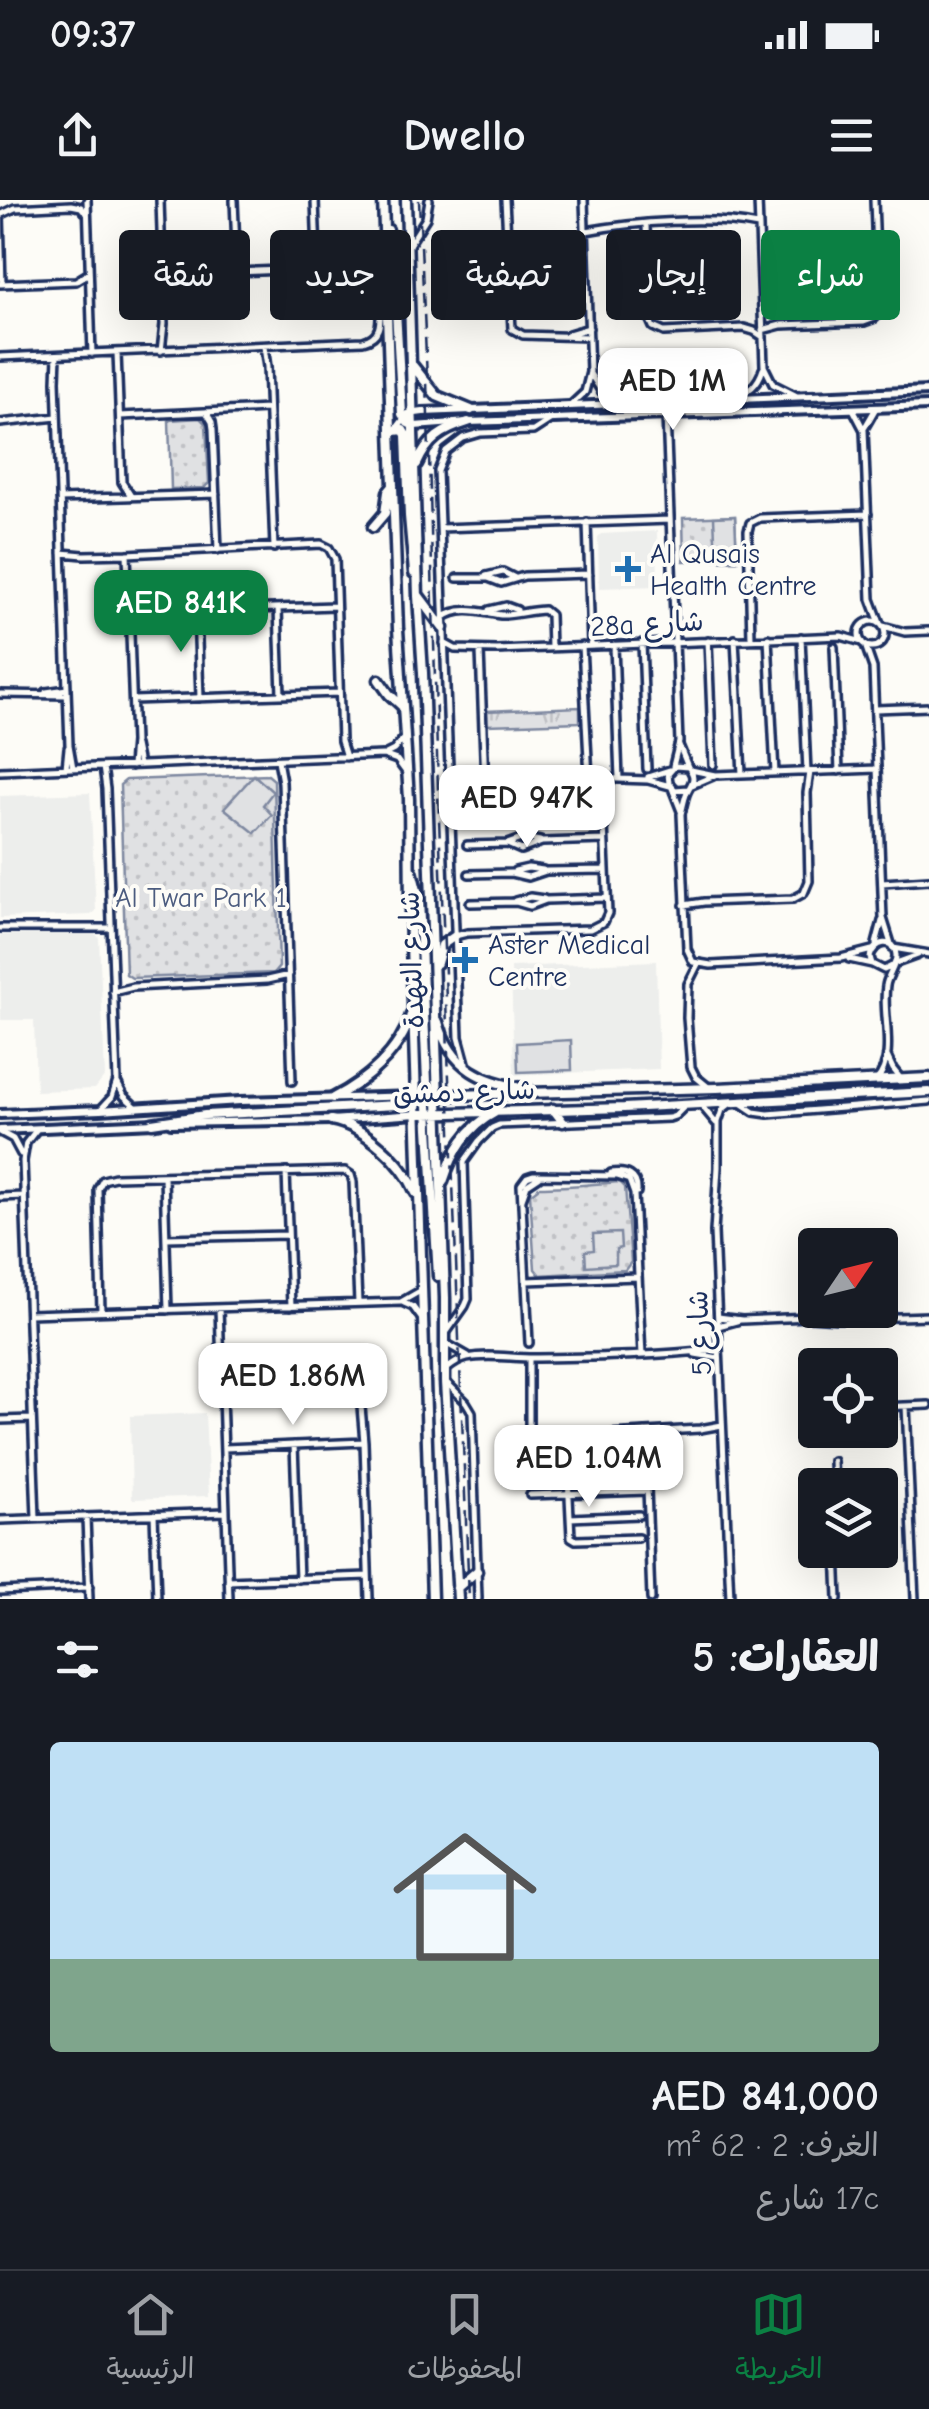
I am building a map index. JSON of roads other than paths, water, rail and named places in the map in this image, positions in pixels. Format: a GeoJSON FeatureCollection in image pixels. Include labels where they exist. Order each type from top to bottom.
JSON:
{"type":"FeatureCollection","features":[{"type":"Feature","properties":{"kind":"main road","name":"شارع النهدة"},"geometry":{"type":"LineString","coordinates":[[383,200],[384,230]]}},
{"type":"Feature","properties":{"kind":"main road","name":"شارع النهدة"},"geometry":{"type":"LineString","coordinates":[[406,200],[407,230]]}},
{"type":"Feature","properties":{"kind":"main road"},"geometry":{"type":"LineString","coordinates":[[384,216],[393,259],[400,397],[404,418],[414,426],[929,406]]}},
{"type":"Feature","properties":{"kind":"main road","name":"شارع النهدة"},"geometry":{"type":"LineString","coordinates":[[387,320],[407,774],[432,1599]]}},
{"type":"Feature","properties":{"kind":"main road","name":"شارع النهدة"},"geometry":{"type":"LineString","coordinates":[[410,320],[435,1008],[433,1104],[458,1599]]}},
{"type":"Feature","properties":{"kind":"main road"},"geometry":{"type":"LineString","coordinates":[[412,364],[437,396],[470,410]]}},
{"type":"Feature","properties":{"kind":"main road"},"geometry":{"type":"LineString","coordinates":[[393,434],[404,418],[414,412],[913,392],[929,388]]}},
{"type":"Feature","properties":{"kind":"main road"},"geometry":{"type":"LineString","coordinates":[[666,415],[671,406],[724,400]]}},
{"type":"Feature","properties":{"kind":"main road"},"geometry":{"type":"LineString","coordinates":[[415,468],[432,439],[444,430],[468,422]]}},
{"type":"Feature","properties":{"kind":"main road"},"geometry":{"type":"LineString","coordinates":[[393,434],[402,430],[406,435],[412,556],[418,591],[443,623]]}},
{"type":"Feature","properties":{"kind":"main road"},"geometry":{"type":"LineString","coordinates":[[373,527],[385,513],[388,492],[393,486]]}},
{"type":"Feature","properties":{"kind":"main road"},"geometry":{"type":"LineString","coordinates":[[379,680],[402,706]]}},
{"type":"Feature","properties":{"kind":"main road"},"geometry":{"type":"LineString","coordinates":[[410,867],[418,898],[433,1104],[444,1334]]}},
{"type":"Feature","properties":{"kind":"main road"},"geometry":{"type":"LineString","coordinates":[[434,977],[442,945],[455,936]]}},
{"type":"Feature","properties":{"kind":"main road"},"geometry":{"type":"LineString","coordinates":[[333,1098],[361,1082],[382,1061],[406,1030],[413,1006]]}},
{"type":"Feature","properties":{"kind":"main road"},"geometry":{"type":"LineString","coordinates":[[435,1008],[446,1045],[456,1059],[496,1084],[542,1092]]}},
{"type":"Feature","properties":{"kind":"main road","name":"شارع دمشق"},"geometry":{"type":"LineString","coordinates":[[0,1131],[331,1120],[416,1104],[542,1092],[929,1078]]}},
{"type":"Feature","properties":{"kind":"main road","name":"شارع دمشق"},"geometry":{"type":"LineString","coordinates":[[0,1114],[333,1098],[498,1111],[553,1110],[929,1092]]}},
{"type":"Feature","properties":{"kind":"main road"},"geometry":{"type":"LineString","coordinates":[[152,1123],[205,1114],[416,1104]]}},
{"type":"Feature","properties":{"kind":"main road"},"geometry":{"type":"LineString","coordinates":[[553,1110],[563,1122]]}},
{"type":"Feature","properties":{"kind":"main road"},"geometry":{"type":"LineString","coordinates":[[440,1191],[459,1145],[472,1127],[498,1111]]}},
{"type":"Feature","properties":{"kind":"main road"},"geometry":{"type":"LineString","coordinates":[[331,1120],[358,1129],[400,1166],[419,1204]]}},
{"type":"Feature","properties":{"kind":"main road"},"geometry":{"type":"LineString","coordinates":[[458,1588],[477,1571]]}},
{"type":"Feature","properties":{"kind":"street"},"geometry":{"type":"LineString","coordinates":[[87,200],[92,354]]}},
{"type":"Feature","properties":{"kind":"street"},"geometry":{"type":"LineString","coordinates":[[160,200],[161,230]]}},
{"type":"Feature","properties":{"kind":"street"},"geometry":{"type":"LineString","coordinates":[[234,200],[235,230]]}},
{"type":"Feature","properties":{"kind":"street"},"geometry":{"type":"LineString","coordinates":[[250,272],[302,270],[314,264],[314,200]]}},
{"type":"Feature","properties":{"kind":"street"},"geometry":{"type":"LineString","coordinates":[[411,243],[426,218],[428,200]]}},
{"type":"Feature","properties":{"kind":"street"},"geometry":{"type":"LineString","coordinates":[[506,200],[511,327],[520,335],[589,337]]}},
{"type":"Feature","properties":{"kind":"street"},"geometry":{"type":"LineString","coordinates":[[570,406],[585,392],[590,372],[584,200]]}},
{"type":"Feature","properties":{"kind":"street"},"geometry":{"type":"LineString","coordinates":[[758,200],[764,366],[773,384],[799,397]]}},
{"type":"Feature","properties":{"kind":"street"},"geometry":{"type":"LineString","coordinates":[[762,321],[780,326],[864,322],[874,318],[878,306],[874,200]]}},
{"type":"Feature","properties":{"kind":"street"},"geometry":{"type":"LineString","coordinates":[[87,214],[71,205],[15,208],[0,215],[1,284],[76,281],[89,274]]}},
{"type":"Feature","properties":{"kind":"street"},"geometry":{"type":"LineString","coordinates":[[736,221],[758,214]]}},
{"type":"Feature","properties":{"kind":"street"},"geometry":{"type":"LineString","coordinates":[[586,227],[736,221],[758,226]]}},
{"type":"Feature","properties":{"kind":"street"},"geometry":{"type":"LineString","coordinates":[[646,224],[653,326],[664,332],[744,328],[762,334],[780,326]]}},
{"type":"Feature","properties":{"kind":"street"},"geometry":{"type":"LineString","coordinates":[[161,351],[164,320]]}},
{"type":"Feature","properties":{"kind":"street"},"geometry":{"type":"LineString","coordinates":[[0,357],[338,344],[374,337],[380,320]]}},
{"type":"Feature","properties":{"kind":"street"},"geometry":{"type":"LineString","coordinates":[[164,324],[170,350]]}},
{"type":"Feature","properties":{"kind":"street"},"geometry":{"type":"LineString","coordinates":[[566,335],[589,328]]}},
{"type":"Feature","properties":{"kind":"street"},"geometry":{"type":"LineString","coordinates":[[266,347],[274,548]]}},
{"type":"Feature","properties":{"kind":"street"},"geometry":{"type":"LineString","coordinates":[[117,352],[122,482],[131,496]]}},
{"type":"Feature","properties":{"kind":"street"},"geometry":{"type":"LineString","coordinates":[[54,355],[70,768]]}},
{"type":"Feature","properties":{"kind":"street"},"geometry":{"type":"LineString","coordinates":[[724,400],[751,390],[764,366]]}},
{"type":"Feature","properties":{"kind":"street"},"geometry":{"type":"LineString","coordinates":[[590,372],[602,392],[626,403]]}},
{"type":"Feature","properties":{"kind":"street"},"geometry":{"type":"LineString","coordinates":[[873,668],[885,634],[871,599],[864,430],[876,408]]}},
{"type":"Feature","properties":{"kind":"street"},"geometry":{"type":"LineString","coordinates":[[120,416],[268,409]]}},
{"type":"Feature","properties":{"kind":"street"},"geometry":{"type":"LineString","coordinates":[[853,409],[864,430]]}},
{"type":"Feature","properties":{"kind":"street"},"geometry":{"type":"LineString","coordinates":[[206,412],[213,429],[218,550]]}},
{"type":"Feature","properties":{"kind":"street"},"geometry":{"type":"LineString","coordinates":[[666,415],[679,742],[693,774],[682,814],[686,949],[698,964],[711,965],[841,958],[884,944],[925,954]]}},
{"type":"Feature","properties":{"kind":"street"},"geometry":{"type":"LineString","coordinates":[[0,422],[57,420]]}},
{"type":"Feature","properties":{"kind":"street"},"geometry":{"type":"LineString","coordinates":[[467,1066],[458,1037],[438,471],[449,448],[468,436],[533,431],[550,420]]}},
{"type":"Feature","properties":{"kind":"street"},"geometry":{"type":"LineString","coordinates":[[60,498],[216,494]]}},
{"type":"Feature","properties":{"kind":"street"},"geometry":{"type":"LineString","coordinates":[[752,638],[750,523],[760,518],[868,514]]}},
{"type":"Feature","properties":{"kind":"street"},"geometry":{"type":"LineString","coordinates":[[440,528],[670,520]]}},
{"type":"Feature","properties":{"kind":"street"},"geometry":{"type":"LineString","coordinates":[[587,522],[591,646]]}},
{"type":"Feature","properties":{"kind":"street"},"geometry":{"type":"LineString","coordinates":[[62,556],[308,546],[328,551],[334,568],[341,741],[346,757]]}},
{"type":"Feature","properties":{"kind":"street"},"geometry":{"type":"LineString","coordinates":[[127,554],[136,766]]}},
{"type":"Feature","properties":{"kind":"street"},"geometry":{"type":"LineString","coordinates":[[485,578],[503,572],[516,578]]}},
{"type":"Feature","properties":{"kind":"street"},"geometry":{"type":"LineString","coordinates":[[458,578],[485,578],[501,583],[516,578],[588,574]]}},
{"type":"Feature","properties":{"kind":"street"},"geometry":{"type":"LineString","coordinates":[[871,599],[859,634],[873,668],[883,918],[896,956],[885,990],[887,1053],[884,1071],[876,1080]]}},
{"type":"Feature","properties":{"kind":"street"},"geometry":{"type":"LineString","coordinates":[[130,613],[336,606]]}},
{"type":"Feature","properties":{"kind":"street"},"geometry":{"type":"LineString","coordinates":[[278,608],[281,695]]}},
{"type":"Feature","properties":{"kind":"street"},"geometry":{"type":"LineString","coordinates":[[443,623],[452,611],[506,615],[544,610],[548,613],[551,648]]}},
{"type":"Feature","properties":{"kind":"street"},"geometry":{"type":"LineString","coordinates":[[197,611],[200,698]]}},
{"type":"Feature","properties":{"kind":"street"},"geometry":{"type":"LineString","coordinates":[[862,624],[872,620],[905,632],[929,631]]}},
{"type":"Feature","properties":{"kind":"street","name":"28a شارع"},"geometry":{"type":"LineString","coordinates":[[841,636],[862,624]]}},
{"type":"Feature","properties":{"kind":"street"},"geometry":{"type":"LineString","coordinates":[[864,644],[881,644],[905,632]]}},
{"type":"Feature","properties":{"kind":"street","name":"28a شارع"},"geometry":{"type":"LineString","coordinates":[[444,644],[456,650],[480,650],[841,636],[864,644]]}},
{"type":"Feature","properties":{"kind":"street"},"geometry":{"type":"LineString","coordinates":[[684,902],[787,898],[800,892],[809,876],[801,637]]}},
{"type":"Feature","properties":{"kind":"street"},"geometry":{"type":"LineString","coordinates":[[768,638],[775,773]]}},
{"type":"Feature","properties":{"kind":"street"},"geometry":{"type":"LineString","coordinates":[[735,639],[742,774]]}},
{"type":"Feature","properties":{"kind":"street"},"geometry":{"type":"LineString","coordinates":[[708,640],[713,766]]}},
{"type":"Feature","properties":{"kind":"street"},"geometry":{"type":"LineString","coordinates":[[642,643],[647,769]]}},
{"type":"Feature","properties":{"kind":"street"},"geometry":{"type":"LineString","coordinates":[[614,645],[619,779]]}},
{"type":"Feature","properties":{"kind":"street"},"geometry":{"type":"LineString","coordinates":[[582,646],[590,778]]}},
{"type":"Feature","properties":{"kind":"street"},"geometry":{"type":"LineString","coordinates":[[834,646],[839,771]]}},
{"type":"Feature","properties":{"kind":"street","name":"28a شارع"},"geometry":{"type":"LineString","coordinates":[[445,656],[456,650]]}},
{"type":"Feature","properties":{"kind":"street"},"geometry":{"type":"LineString","coordinates":[[480,650],[485,782]]}},
{"type":"Feature","properties":{"kind":"street"},"geometry":{"type":"LineString","coordinates":[[0,694],[67,692]]}},
{"type":"Feature","properties":{"kind":"street"},"geometry":{"type":"LineString","coordinates":[[133,700],[339,693]]}},
{"type":"Feature","properties":{"kind":"street"},"geometry":{"type":"LineString","coordinates":[[874,708],[929,707]]}},
{"type":"Feature","properties":{"kind":"street"},"geometry":{"type":"LineString","coordinates":[[0,771],[383,755],[394,750],[404,734]]}},
{"type":"Feature","properties":{"kind":"street"},"geometry":{"type":"LineString","coordinates":[[335,758],[341,741]]}},
{"type":"Feature","properties":{"kind":"street"},"geometry":{"type":"LineString","coordinates":[[679,742],[668,777],[682,814]]}},
{"type":"Feature","properties":{"kind":"street"},"geometry":{"type":"LineString","coordinates":[[383,755],[397,760],[407,774]]}},
{"type":"Feature","properties":{"kind":"street"},"geometry":{"type":"LineString","coordinates":[[281,760],[292,1080]]}},
{"type":"Feature","properties":{"kind":"street"},"geometry":{"type":"LineString","coordinates":[[640,779],[680,765],[716,775],[877,769]]}},
{"type":"Feature","properties":{"kind":"street"},"geometry":{"type":"LineString","coordinates":[[100,1110],[112,1097],[116,1081],[106,767]]}},
{"type":"Feature","properties":{"kind":"street"},"geometry":{"type":"LineString","coordinates":[[450,784],[640,779],[680,791],[716,775]]}},
{"type":"Feature","properties":{"kind":"street"},"geometry":{"type":"LineString","coordinates":[[455,936],[472,932],[593,929],[606,920],[602,780]]}},
{"type":"Feature","properties":{"kind":"street"},"geometry":{"type":"LineString","coordinates":[[467,816],[504,816],[521,810],[539,814],[603,811]]}},
{"type":"Feature","properties":{"kind":"street"},"geometry":{"type":"LineString","coordinates":[[504,816],[516,822],[539,814]]}},
{"type":"Feature","properties":{"kind":"street"},"geometry":{"type":"LineString","coordinates":[[467,845],[506,844],[520,850],[542,842],[604,840]]}},
{"type":"Feature","properties":{"kind":"street"},"geometry":{"type":"LineString","coordinates":[[469,874],[511,873],[528,877],[546,871],[606,870]]}},
{"type":"Feature","properties":{"kind":"street"},"geometry":{"type":"LineString","coordinates":[[882,882],[929,880]]}},
{"type":"Feature","properties":{"kind":"street"},"geometry":{"type":"LineString","coordinates":[[470,903],[513,902],[530,906],[546,900],[607,898]]}},
{"type":"Feature","properties":{"kind":"street"},"geometry":{"type":"LineString","coordinates":[[883,918],[870,957],[885,990]]}},
{"type":"Feature","properties":{"kind":"street"},"geometry":{"type":"LineString","coordinates":[[0,928],[110,925]]}},
{"type":"Feature","properties":{"kind":"street"},"geometry":{"type":"LineString","coordinates":[[841,958],[884,970],[925,954]]}},
{"type":"Feature","properties":{"kind":"street"},"geometry":{"type":"LineString","coordinates":[[698,964],[686,1000],[690,1061],[696,1078],[709,1088]]}},
{"type":"Feature","properties":{"kind":"street"},"geometry":{"type":"LineString","coordinates":[[113,992],[289,975]]}},
{"type":"Feature","properties":{"kind":"street"},"geometry":{"type":"LineString","coordinates":[[267,980],[289,984]]}},
{"type":"Feature","properties":{"kind":"street"},"geometry":{"type":"LineString","coordinates":[[113,984],[134,987]]}},
{"type":"Feature","properties":{"kind":"street"},"geometry":{"type":"LineString","coordinates":[[887,1053],[892,1070],[901,1080]]}},
{"type":"Feature","properties":{"kind":"street"},"geometry":{"type":"LineString","coordinates":[[116,1081],[121,1092],[138,1108]]}},
{"type":"Feature","properties":{"kind":"street"},"geometry":{"type":"LineString","coordinates":[[717,1126],[722,1110],[736,1102],[768,1114],[929,1101]]}},
{"type":"Feature","properties":{"kind":"street"},"geometry":{"type":"LineString","coordinates":[[700,1104],[717,1126]]}},
{"type":"Feature","properties":{"kind":"street"},"geometry":{"type":"LineString","coordinates":[[470,1357],[456,1351],[444,1334],[468,1299],[465,1158],[494,1127],[669,1118],[685,1105]]}},
{"type":"Feature","properties":{"kind":"street","name":"شارع 5"},"geometry":{"type":"LineString","coordinates":[[717,1126],[714,1232],[730,1599]]}},
{"type":"Feature","properties":{"kind":"street"},"geometry":{"type":"LineString","coordinates":[[36,1518],[23,1161],[26,1143],[37,1129]]}},
{"type":"Feature","properties":{"kind":"street"},"geometry":{"type":"LineString","coordinates":[[0,1131],[17,1144],[23,1161]]}},
{"type":"Feature","properties":{"kind":"street"},"geometry":{"type":"LineString","coordinates":[[101,1312],[98,1189],[103,1180],[112,1177],[340,1170],[348,1173],[353,1182],[358,1303]]}},
{"type":"Feature","properties":{"kind":"street"},"geometry":{"type":"LineString","coordinates":[[286,1172],[291,1306]]}},
{"type":"Feature","properties":{"kind":"street"},"geometry":{"type":"LineString","coordinates":[[529,1343],[520,1189],[524,1179],[533,1175],[624,1177],[633,1186],[635,1199],[642,1356]]}},
{"type":"Feature","properties":{"kind":"street"},"geometry":{"type":"LineString","coordinates":[[164,1176],[168,1310]]}},
{"type":"Feature","properties":{"kind":"street"},"geometry":{"type":"LineString","coordinates":[[0,1196],[24,1196]]}},
{"type":"Feature","properties":{"kind":"street"},"geometry":{"type":"LineString","coordinates":[[166,1238],[288,1235]]}},
{"type":"Feature","properties":{"kind":"street"},"geometry":{"type":"LineString","coordinates":[[526,1280],[639,1277]]}},
{"type":"Feature","properties":{"kind":"street"},"geometry":{"type":"LineString","coordinates":[[401,1302],[423,1289]]}},
{"type":"Feature","properties":{"kind":"street"},"geometry":{"type":"LineString","coordinates":[[29,1314],[401,1302],[413,1307],[423,1323]]}},
{"type":"Feature","properties":{"kind":"street"},"geometry":{"type":"LineString","coordinates":[[219,1308],[229,1599]]}},
{"type":"Feature","properties":{"kind":"street"},"geometry":{"type":"LineString","coordinates":[[718,1317],[742,1320],[929,1316]]}},
{"type":"Feature","properties":{"kind":"street"},"geometry":{"type":"LineString","coordinates":[[718,1326],[742,1320]]}},
{"type":"Feature","properties":{"kind":"street"},"geometry":{"type":"LineString","coordinates":[[478,1599],[472,1412],[445,1376],[456,1362],[470,1357],[642,1356],[720,1349]]}},
{"type":"Feature","properties":{"kind":"street"},"geometry":{"type":"LineString","coordinates":[[692,1354],[720,1358]]}},
{"type":"Feature","properties":{"kind":"street"},"geometry":{"type":"LineString","coordinates":[[529,1358],[530,1428],[541,1440],[554,1436],[723,1429]]}},
{"type":"Feature","properties":{"kind":"street"},"geometry":{"type":"LineString","coordinates":[[222,1380],[346,1375],[356,1380],[361,1390],[369,1599]]}},
{"type":"Feature","properties":{"kind":"street"},"geometry":{"type":"LineString","coordinates":[[898,1407],[929,1405]]}},
{"type":"Feature","properties":{"kind":"street"},"geometry":{"type":"LineString","coordinates":[[906,1406],[915,1599]]}},
{"type":"Feature","properties":{"kind":"street"},"geometry":{"type":"LineString","coordinates":[[0,1420],[32,1419]]}},
{"type":"Feature","properties":{"kind":"street"},"geometry":{"type":"LineString","coordinates":[[645,1432],[651,1599]]}},
{"type":"Feature","properties":{"kind":"street"},"geometry":{"type":"LineString","coordinates":[[566,1436],[570,1535],[574,1540],[638,1538]]}},
{"type":"Feature","properties":{"kind":"street"},"geometry":{"type":"LineString","coordinates":[[224,1448],[364,1442]]}},
{"type":"Feature","properties":{"kind":"street"},"geometry":{"type":"LineString","coordinates":[[294,1445],[299,1579]]}},
{"type":"Feature","properties":{"kind":"street"},"geometry":{"type":"LineString","coordinates":[[833,1462],[833,1468]]}},
{"type":"Feature","properties":{"kind":"street"},"geometry":{"type":"LineString","coordinates":[[568,1467],[637,1466]]}},
{"type":"Feature","properties":{"kind":"street"},"geometry":{"type":"LineString","coordinates":[[530,1494],[647,1491]]}},
{"type":"Feature","properties":{"kind":"street"},"geometry":{"type":"LineString","coordinates":[[0,1520],[226,1512]]}},
{"type":"Feature","properties":{"kind":"street"},"geometry":{"type":"LineString","coordinates":[[154,1514],[157,1599]]}},
{"type":"Feature","properties":{"kind":"street"},"geometry":{"type":"LineString","coordinates":[[570,1518],[639,1515]]}},
{"type":"Feature","properties":{"kind":"street"},"geometry":{"type":"LineString","coordinates":[[86,1516],[90,1599]]}},
{"type":"Feature","properties":{"kind":"street"},"geometry":{"type":"LineString","coordinates":[[837,1568],[838,1599]]}},
{"type":"Feature","properties":{"kind":"street"},"geometry":{"type":"LineString","coordinates":[[228,1582],[368,1576]]}},
{"type":"Feature","properties":{"kind":"street"},"geometry":{"type":"LineString","coordinates":[[0,1590],[89,1588]]}},
{"type":"Feature","properties":{"kind":"railway"},"geometry":{"type":"LineString","coordinates":[[419,200],[469,1599]]}},
{"type":"Feature","properties":{"kind":"place","name":"Al Qusais Health Centre"},"geometry":{"type":"Point","coordinates":[628,569]}},
{"type":"Feature","properties":{"kind":"place","name":"Aster Medical Centre"},"geometry":{"type":"Point","coordinates":[465,960]}},
{"type":"Feature","properties":{"kind":"park label","name":"Al Twar Park 1"},"geometry":{"type":"Point","coordinates":[201,897]}}]}
